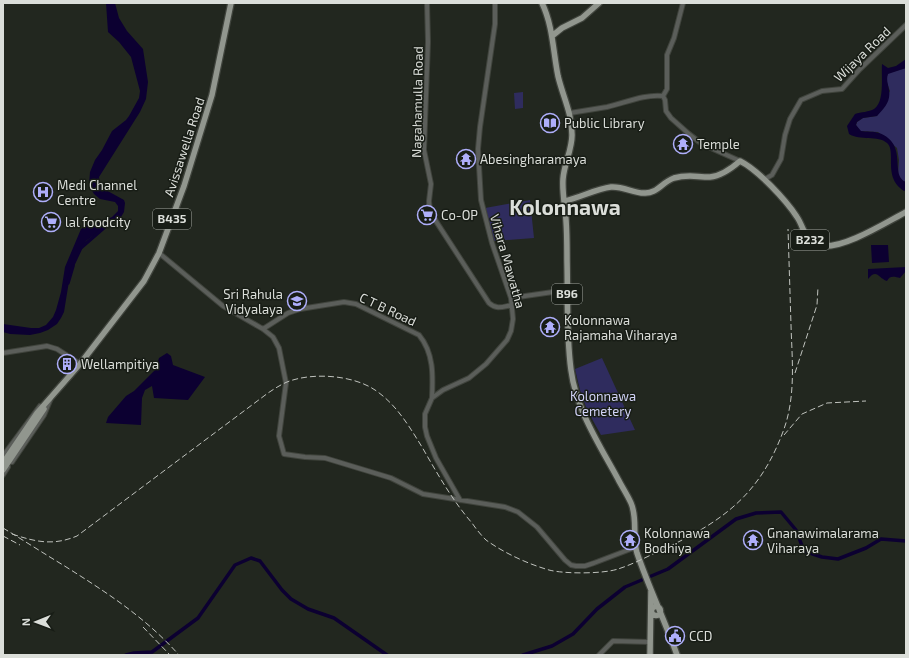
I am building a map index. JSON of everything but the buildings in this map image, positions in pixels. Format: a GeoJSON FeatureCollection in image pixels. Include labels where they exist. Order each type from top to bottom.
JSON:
{"type":"FeatureCollection","features":[{"type":"Feature","properties":{"kind":"main road","name":"Avissawella Road"},"geometry":{"type":"LineString","coordinates":[[47,403],[80,364],[144,281],[160,253],[184,186],[212,95],[231,3]]}},
{"type":"Feature","properties":{"kind":"main road","name":"B96"},"geometry":{"type":"LineString","coordinates":[[542,3],[552,36],[558,77],[570,114],[572,137],[569,157],[563,177],[568,271],[566,290],[568,338],[574,385],[578,401],[631,503],[634,515],[636,547],[677,655]]}},
{"type":"Feature","properties":{"kind":"main road"},"geometry":{"type":"LineString","coordinates":[[552,36],[562,28],[582,18],[599,3]]}},
{"type":"Feature","properties":{"kind":"main road"},"geometry":{"type":"LineString","coordinates":[[550,28],[562,28]]}},
{"type":"Feature","properties":{"kind":"main road"},"geometry":{"type":"LineString","coordinates":[[564,201],[580,198],[605,188],[613,187],[641,193],[654,192],[672,178],[689,175],[710,177],[718,175],[740,162]]}},
{"type":"Feature","properties":{"kind":"main road","name":"B232"},"geometry":{"type":"LineString","coordinates":[[740,162],[747,164],[765,179],[797,216],[810,241],[817,246],[828,246],[853,239],[906,212]]}},
{"type":"Feature","properties":{"kind":"main road","name":"B435"},"geometry":{"type":"LineString","coordinates":[[3,462],[37,413],[47,403]]}},
{"type":"Feature","properties":{"kind":"main road","name":"B435"},"geometry":{"type":"LineString","coordinates":[[3,470],[44,410],[47,403]]}},
{"type":"Feature","properties":{"kind":"main road"},"geometry":{"type":"LineString","coordinates":[[650,655],[652,611],[651,588]]}},
{"type":"Feature","properties":{"kind":"main road"},"geometry":{"type":"LineString","coordinates":[[652,611],[654,615],[658,615],[660,614],[660,609]]}},
{"type":"Feature","properties":{"kind":"street","name":"Nagahamulla Road"},"geometry":{"type":"LineString","coordinates":[[427,3],[428,42],[424,150],[431,184],[429,201],[430,212],[488,303],[499,308],[512,305]]}},
{"type":"Feature","properties":{"kind":"street","name":"Vihara Mawatha"},"geometry":{"type":"LineString","coordinates":[[432,398],[443,390],[469,378],[486,364],[507,340],[511,331],[513,319],[511,298],[492,243],[481,200],[478,149],[495,24],[495,3]]}},
{"type":"Feature","properties":{"kind":"street"},"geometry":{"type":"LineString","coordinates":[[663,96],[667,89],[667,56],[674,38],[683,3]]}},
{"type":"Feature","properties":{"kind":"street","name":"Wijaya Road"},"geometry":{"type":"LineString","coordinates":[[765,179],[772,176],[782,159],[785,135],[790,119],[801,100],[822,91],[840,91],[860,69],[906,25]]}},
{"type":"Feature","properties":{"kind":"street"},"geometry":{"type":"LineString","coordinates":[[570,114],[649,96],[663,96]]}},
{"type":"Feature","properties":{"kind":"street"},"geometry":{"type":"LineString","coordinates":[[663,96],[666,111],[671,118],[689,134],[702,144],[740,162]]}},
{"type":"Feature","properties":{"kind":"street"},"geometry":{"type":"LineString","coordinates":[[160,253],[223,306],[234,314],[263,329],[273,337],[279,348],[286,383],[279,436],[284,454],[325,458],[391,478],[423,494],[505,507],[521,514],[537,526],[564,560],[571,565],[585,566],[636,547]]}},
{"type":"Feature","properties":{"kind":"street"},"geometry":{"type":"LineString","coordinates":[[511,298],[566,290]]}},
{"type":"Feature","properties":{"kind":"street","name":"C T B Road"},"geometry":{"type":"LineString","coordinates":[[263,329],[288,313],[300,309],[344,302],[356,304],[419,335],[424,341],[433,368],[432,398]]}},
{"type":"Feature","properties":{"kind":"street"},"geometry":{"type":"LineString","coordinates":[[3,353],[47,346],[57,349],[80,364]]}},
{"type":"Feature","properties":{"kind":"street"},"geometry":{"type":"LineString","coordinates":[[3,456],[34,412],[43,403],[51,398]]}},
{"type":"Feature","properties":{"kind":"street"},"geometry":{"type":"LineString","coordinates":[[3,475],[44,415],[51,398]]}},
{"type":"Feature","properties":{"kind":"street"},"geometry":{"type":"LineString","coordinates":[[432,398],[425,414],[424,427],[436,458],[460,500]]}},
{"type":"Feature","properties":{"kind":"street"},"geometry":{"type":"LineString","coordinates":[[599,655],[613,641],[650,642]]}},
{"type":"Feature","properties":{"kind":"green space"},"geometry":{"type":"Polygon","coordinates":[[[906,68],[906,182],[903,181],[898,175],[899,160],[897,148],[878,132],[860,131],[856,125],[857,122],[863,118],[877,116],[890,91],[886,80],[888,73],[906,68]]]}},
{"type":"Feature","properties":{"kind":"green space"},"geometry":{"type":"Polygon","coordinates":[[[523,92],[523,108],[515,109],[514,93],[523,92]]]}},
{"type":"Feature","properties":{"kind":"green space"},"geometry":{"type":"Polygon","coordinates":[[[530,200],[534,238],[494,241],[485,208],[530,200]]]}},
{"type":"Feature","properties":{"kind":"green space","name":"Kolonnawa Cemetery"},"geometry":{"type":"Polygon","coordinates":[[[602,358],[635,430],[601,435],[587,410],[575,369],[602,358]]]}},
{"type":"Feature","properties":{"kind":"shaded area"},"geometry":{"type":"Polygon","coordinates":[[[106,3],[115,3],[119,18],[127,31],[143,49],[148,82],[146,99],[140,112],[99,177],[100,184],[104,189],[124,200],[124,212],[121,217],[108,224],[86,241],[70,275],[64,312],[57,324],[48,330],[30,335],[10,334],[3,332],[3,324],[31,328],[39,328],[46,325],[53,317],[56,310],[61,292],[65,267],[81,229],[87,225],[99,223],[112,217],[118,211],[118,206],[115,202],[100,199],[94,194],[89,185],[90,172],[95,160],[112,131],[129,116],[139,98],[140,91],[131,57],[119,42],[108,32],[106,3]]]}},
{"type":"Feature","properties":{"kind":"shaded area"},"geometry":{"type":"Polygon","coordinates":[[[906,59],[906,68],[888,74],[887,80],[889,98],[884,107],[877,116],[863,118],[857,122],[856,125],[861,131],[879,133],[888,138],[893,144],[896,151],[899,173],[901,178],[906,182],[906,190],[904,191],[893,179],[891,152],[887,143],[879,139],[853,136],[849,134],[847,126],[855,114],[874,109],[880,101],[882,88],[882,64],[888,68],[896,66],[906,59]]]}},
{"type":"Feature","properties":{"kind":"shaded area"},"geometry":{"type":"Polygon","coordinates":[[[871,245],[888,245],[889,262],[872,263],[871,245]]]}},
{"type":"Feature","properties":{"kind":"shaded area"},"geometry":{"type":"Polygon","coordinates":[[[906,267],[906,271],[900,278],[891,277],[887,281],[874,274],[868,279],[868,269],[906,267]]]}},
{"type":"Feature","properties":{"kind":"shaded area"},"geometry":{"type":"Polygon","coordinates":[[[167,353],[171,356],[173,365],[205,377],[188,400],[154,398],[152,386],[145,390],[142,398],[141,425],[106,423],[108,417],[126,396],[134,391],[155,370],[159,358],[167,353]]]}},
{"type":"Feature","properties":{"kind":"waterway"},"geometry":{"type":"LineString","coordinates":[[82,247],[113,220]]}},
{"type":"Feature","properties":{"kind":"waterway"},"geometry":{"type":"LineString","coordinates":[[68,283],[73,266]]}},
{"type":"Feature","properties":{"kind":"waterway"},"geometry":{"type":"LineString","coordinates":[[523,655],[552,646],[573,634],[597,609],[625,587],[668,569],[736,519],[756,513],[781,512],[796,530],[804,551],[822,557],[838,559],[866,548],[881,539],[906,541]]}},
{"type":"Feature","properties":{"kind":"waterway"},"geometry":{"type":"LineString","coordinates":[[126,655],[152,652],[198,618],[235,565],[251,558],[260,561],[282,590],[291,599],[308,609],[334,618],[387,655]]}},
{"type":"Feature","properties":{"kind":"railway"},"geometry":{"type":"LineString","coordinates":[[12,534],[44,542],[60,541],[77,536],[268,393],[287,382],[320,376],[344,378],[355,381],[366,385],[383,396],[402,416],[458,505],[480,534],[493,545],[508,554],[549,570],[584,573],[603,572],[630,565],[706,527],[723,515],[752,487],[764,471],[775,451],[788,416],[792,390],[788,229]]}},
{"type":"Feature","properties":{"kind":"railway"},"geometry":{"type":"LineString","coordinates":[[795,373],[817,305],[818,287]]}},
{"type":"Feature","properties":{"kind":"railway"},"geometry":{"type":"LineString","coordinates":[[784,435],[802,414],[827,403],[866,401]]}},
{"type":"Feature","properties":{"kind":"railway"},"geometry":{"type":"LineString","coordinates":[[3,528],[110,595],[153,629],[179,655]]}},
{"type":"Feature","properties":{"kind":"railway"},"geometry":{"type":"LineString","coordinates":[[3,536],[20,545]]}},
{"type":"Feature","properties":{"kind":"railway"},"geometry":{"type":"LineString","coordinates":[[143,627],[170,655]]}},
{"type":"Feature","properties":{"kind":"place","name":"Public Library"},"geometry":{"type":"Point","coordinates":[550,123]}},
{"type":"Feature","properties":{"kind":"place","name":"Temple"},"geometry":{"type":"Point","coordinates":[683,144]}},
{"type":"Feature","properties":{"kind":"place","name":"Abesingharamaya"},"geometry":{"type":"Point","coordinates":[466,159]}},
{"type":"Feature","properties":{"kind":"place","name":"Medi Channel Centre"},"geometry":{"type":"Point","coordinates":[43,192]}},
{"type":"Feature","properties":{"kind":"place","name":"Co-OP"},"geometry":{"type":"Point","coordinates":[427,215]}},
{"type":"Feature","properties":{"kind":"place","name":"lal foodcity"},"geometry":{"type":"Point","coordinates":[51,222]}},
{"type":"Feature","properties":{"kind":"place","name":"Sri Rahula Vidyalaya"},"geometry":{"type":"Point","coordinates":[297,301]}},
{"type":"Feature","properties":{"kind":"place","name":"Kolonnawa Rajamaha Viharaya"},"geometry":{"type":"Point","coordinates":[550,327]}},
{"type":"Feature","properties":{"kind":"place","name":"Wellampitiya"},"geometry":{"type":"Point","coordinates":[67,364]}},
{"type":"Feature","properties":{"kind":"place","name":"Kolonnawa Bodhiya"},"geometry":{"type":"Point","coordinates":[630,540]}},
{"type":"Feature","properties":{"kind":"place","name":"Gnanawimalarama Viharaya"},"geometry":{"type":"Point","coordinates":[753,540]}},
{"type":"Feature","properties":{"kind":"place","name":"CCD"},"geometry":{"type":"Point","coordinates":[675,636]}},
{"type":"Feature","properties":{"kind":"district","name":"Kolonnawa"},"geometry":{"type":"Point","coordinates":[565,208]}}]}
